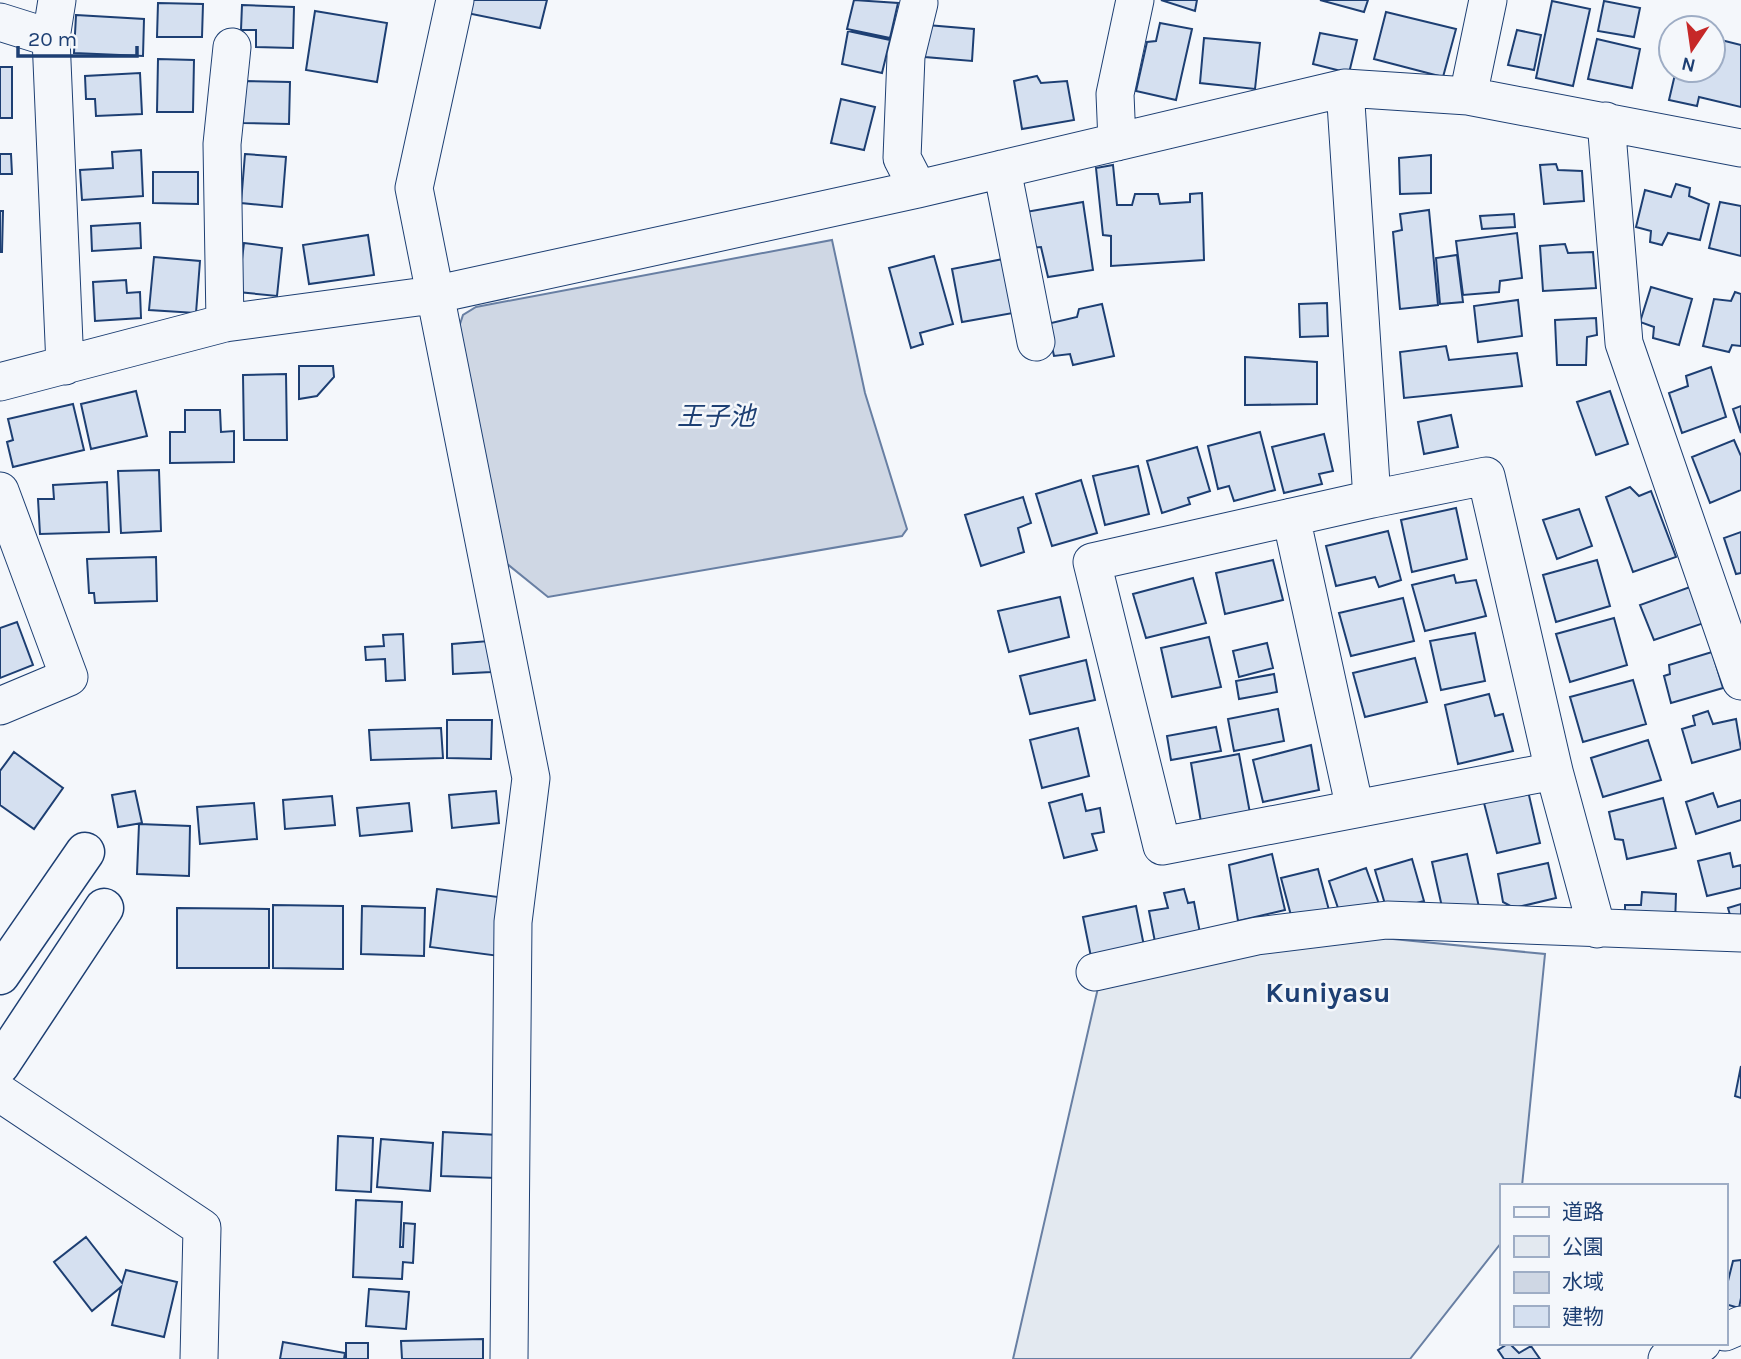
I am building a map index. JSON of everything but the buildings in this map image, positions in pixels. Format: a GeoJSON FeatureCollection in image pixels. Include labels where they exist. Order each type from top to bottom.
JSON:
{"type":"FeatureCollection","features":[{"type":"Feature","properties":{"kind":"street"},"geometry":{"type":"LineString","coordinates":[[57,0],[51,38],[65,366]]}},
{"type":"Feature","properties":{"kind":"street"},"geometry":{"type":"LineString","coordinates":[[455,0],[414,188],[433,295],[531,778],[513,922],[509,1359]]}},
{"type":"Feature","properties":{"kind":"street"},"geometry":{"type":"LineString","coordinates":[[1117,142],[1115,94],[1135,0]]}},
{"type":"Feature","properties":{"kind":"street"},"geometry":{"type":"LineString","coordinates":[[1468,96],[1488,0]]}},
{"type":"Feature","properties":{"kind":"street"},"geometry":{"type":"LineString","coordinates":[[918,189],[902,158],[906,57],[919,3]]}},
{"type":"Feature","properties":{"kind":"street"},"geometry":{"type":"LineString","coordinates":[[0,22],[51,38]]}},
{"type":"Feature","properties":{"kind":"street"},"geometry":{"type":"LineString","coordinates":[[225,323],[222,144],[232,47]]}},
{"type":"Feature","properties":{"kind":"street"},"geometry":{"type":"LineString","coordinates":[[1345,88],[1372,499]]}},
{"type":"Feature","properties":{"kind":"street"},"geometry":{"type":"LineString","coordinates":[[0,382],[225,323],[433,295],[918,189],[1345,88],[1468,96],[1741,148]]}},
{"type":"Feature","properties":{"kind":"street"},"geometry":{"type":"LineString","coordinates":[[1606,121],[1623,343],[1741,680]]}},
{"type":"Feature","properties":{"kind":"street"},"geometry":{"type":"LineString","coordinates":[[1002,169],[1036,342]]}},
{"type":"Feature","properties":{"kind":"street"},"geometry":{"type":"LineString","coordinates":[[1555,771],[1162,846],[1092,562],[1486,476],[1555,771],[1597,929]]}},
{"type":"Feature","properties":{"kind":"street"},"geometry":{"type":"LineString","coordinates":[[0,491],[69,677],[0,706]]}},
{"type":"Feature","properties":{"kind":"street"},"geometry":{"type":"LineString","coordinates":[[1291,517],[1355,809]]}},
{"type":"Feature","properties":{"kind":"street"},"geometry":{"type":"LineString","coordinates":[[0,975],[85,852]]}},
{"type":"Feature","properties":{"kind":"street"},"geometry":{"type":"LineString","coordinates":[[0,1065],[104,908]]}},
{"type":"Feature","properties":{"kind":"street"},"geometry":{"type":"LineString","coordinates":[[1096,972],[1257,936],[1387,920],[1741,933]]}},
{"type":"Feature","properties":{"kind":"street"},"geometry":{"type":"LineString","coordinates":[[0,1093],[202,1228],[199,1359]]}},
{"type":"Feature","properties":{"kind":"street"},"geometry":{"type":"LineString","coordinates":[[1667,1359],[1698,1345]]}},
{"type":"Feature","properties":{"kind":"green space"},"geometry":{"type":"Polygon","coordinates":[[[1383,938],[1545,954],[1522,1184],[1500,1184],[1500,1244],[1410,1359],[1013,1359],[1100,979],[1278,945],[1383,938]]]}},
{"type":"Feature","properties":{"kind":"water","name":"王子池"},"geometry":{"type":"Polygon","coordinates":[[[832,240],[865,393],[907,529],[902,536],[548,597],[506,563],[459,327],[463,315],[476,307],[832,240]]]}},
{"type":"Feature","properties":{"kind":"district","name":"Kuniyasu"},"geometry":{"type":"Point","coordinates":[1328,992]}}]}
